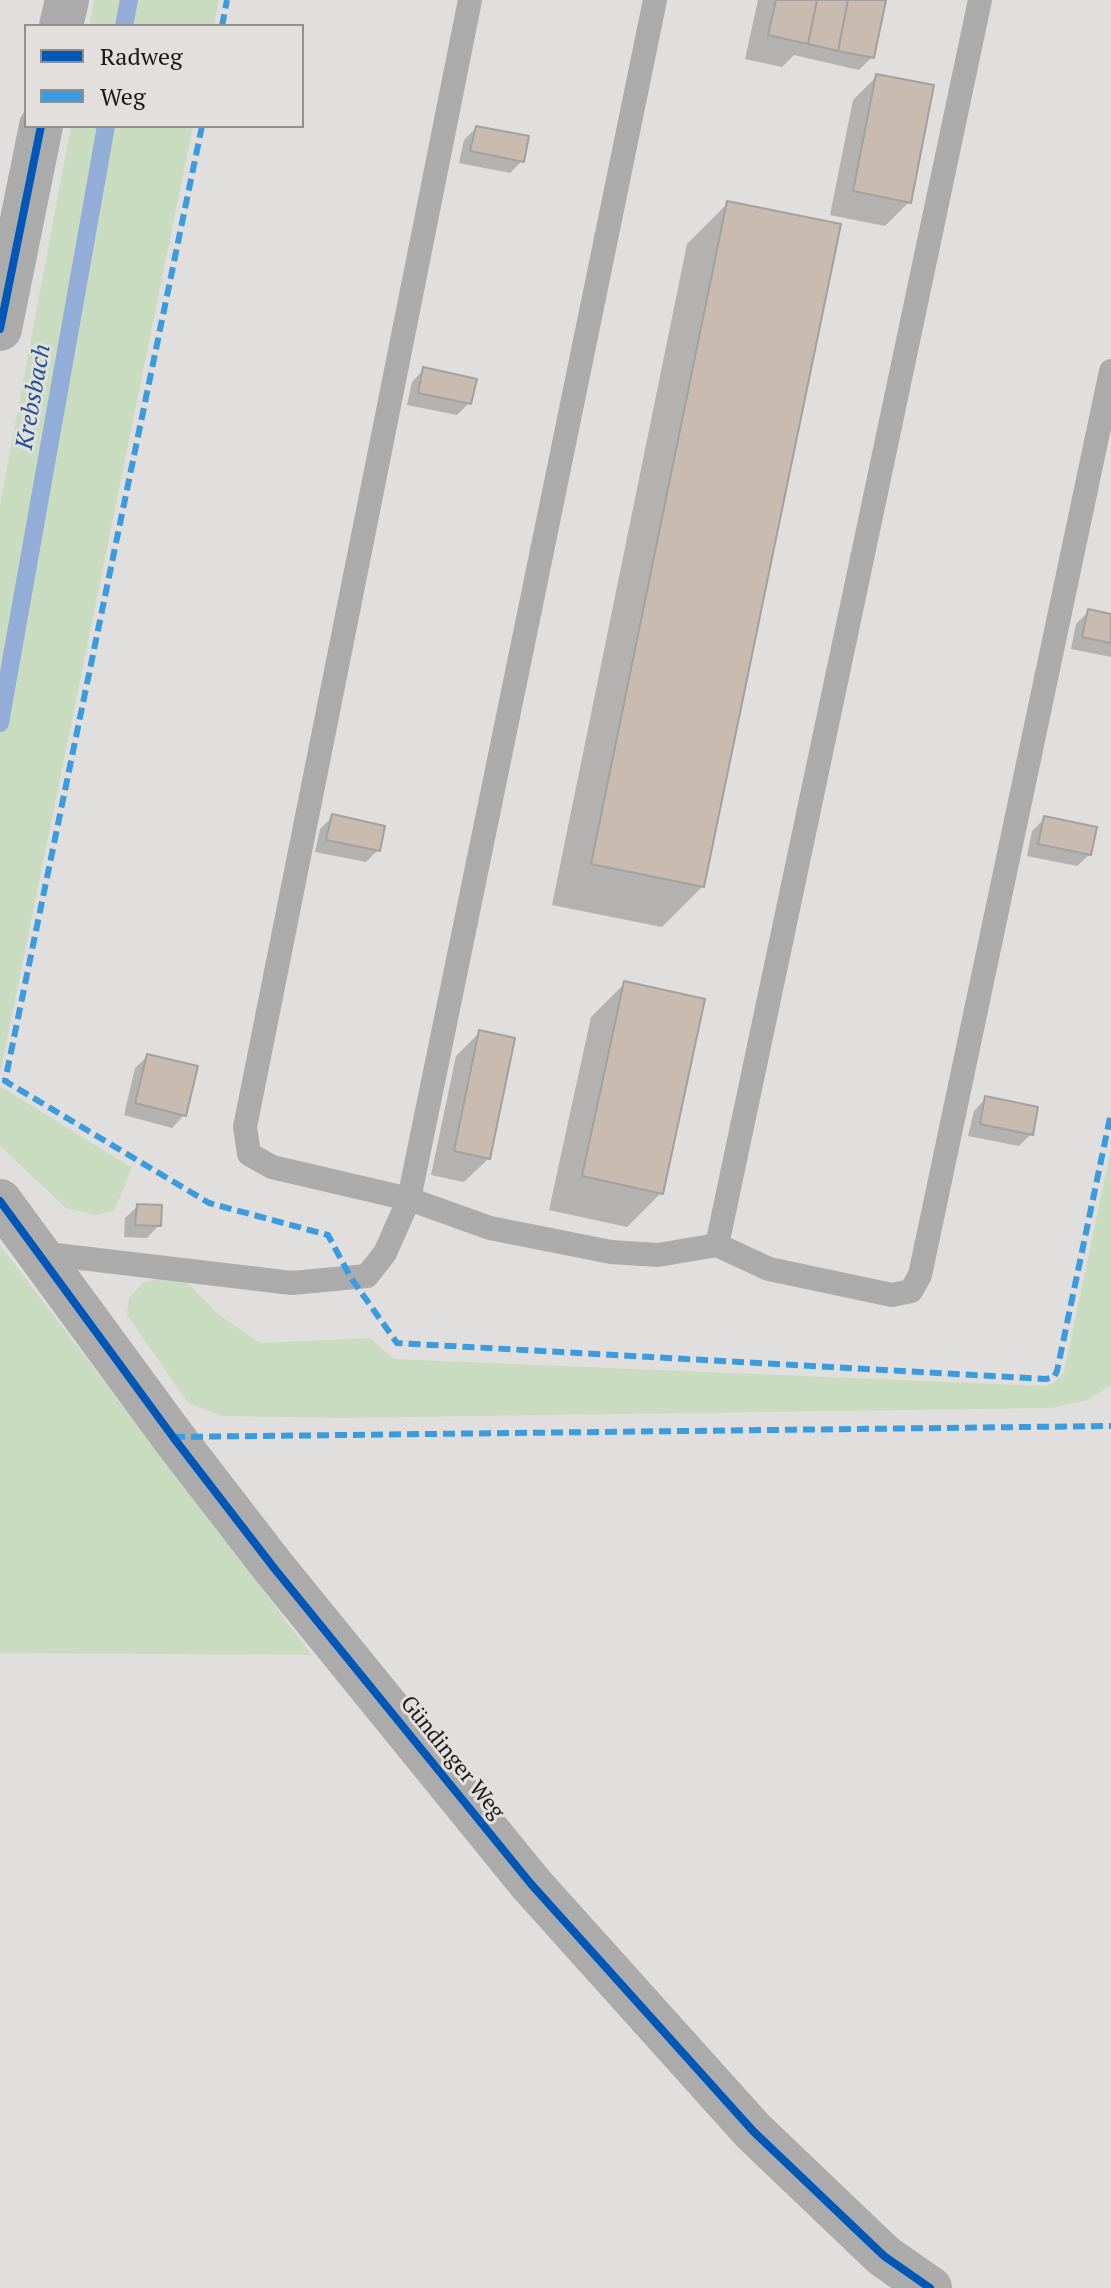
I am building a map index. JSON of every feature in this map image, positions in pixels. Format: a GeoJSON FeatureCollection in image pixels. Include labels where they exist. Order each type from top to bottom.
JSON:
{"type":"FeatureCollection","features":[{"type":"Feature","properties":{"kind":"street"},"geometry":{"type":"LineString","coordinates":[[61,24],[67,0]]}},
{"type":"Feature","properties":{"kind":"street"},"geometry":{"type":"LineString","coordinates":[[0,329],[12,210],[40,128]]}},
{"type":"Feature","properties":{"kind":"street","name":"Gündinger Weg"},"geometry":{"type":"LineString","coordinates":[[0,1201],[173,1437],[274,1568],[531,1884],[753,2131],[884,2256],[930,2288]]}},
{"type":"Feature","properties":{"kind":"lane"},"geometry":{"type":"LineString","coordinates":[[470,0],[245,1127],[249,1154],[272,1167],[409,1199],[490,1228],[611,1252],[658,1255],[717,1245],[769,1269],[892,1295],[911,1291],[920,1275],[1111,371]]}},
{"type":"Feature","properties":{"kind":"lane"},"geometry":{"type":"LineString","coordinates":[[39,1253],[292,1283],[367,1276],[385,1253],[409,1199],[655,0]]}},
{"type":"Feature","properties":{"kind":"lane"},"geometry":{"type":"LineString","coordinates":[[717,1245],[980,0]]}},
{"type":"Feature","properties":{"kind":"green space"},"geometry":{"type":"Polygon","coordinates":[[[94,0],[219,0],[214,24],[89,24],[94,0]]]}},
{"type":"Feature","properties":{"kind":"green space"},"geometry":{"type":"Polygon","coordinates":[[[71,128],[193,128],[0,1074],[0,505],[71,128]]]}},
{"type":"Feature","properties":{"kind":"green space"},"geometry":{"type":"Polygon","coordinates":[[[0,1086],[132,1168],[114,1211],[95,1215],[66,1208],[0,1146],[0,1086]]]}},
{"type":"Feature","properties":{"kind":"green space"},"geometry":{"type":"Polygon","coordinates":[[[1111,1148],[1111,1385],[1088,1400],[1050,1408],[342,1418],[222,1416],[188,1403],[127,1315],[129,1298],[143,1283],[173,1275],[189,1284],[218,1314],[260,1343],[370,1338],[394,1359],[1046,1386],[1064,1372],[1111,1148]]]}},
{"type":"Feature","properties":{"kind":"green space"},"geometry":{"type":"Polygon","coordinates":[[[0,1245],[312,1655],[0,1653],[0,1245]]]}},
{"type":"Feature","properties":{"kind":"building"},"geometry":{"type":"Polygon","coordinates":[[[776,0],[817,0],[808,44],[768,35],[776,0]]]}},
{"type":"Feature","properties":{"kind":"building"},"geometry":{"type":"Polygon","coordinates":[[[817,0],[848,0],[838,51],[808,44],[817,0]]]}},
{"type":"Feature","properties":{"kind":"building"},"geometry":{"type":"Polygon","coordinates":[[[848,0],[886,0],[874,58],[838,51],[848,0]]]}},
{"type":"Feature","properties":{"kind":"building"},"geometry":{"type":"Polygon","coordinates":[[[876,74],[934,85],[911,203],[853,191],[876,74]]]}},
{"type":"Feature","properties":{"kind":"building"},"geometry":{"type":"Polygon","coordinates":[[[476,126],[529,136],[524,162],[470,151],[476,126]]]}},
{"type":"Feature","properties":{"kind":"building"},"geometry":{"type":"Polygon","coordinates":[[[727,201],[841,224],[704,887],[591,864],[727,201]]]}},
{"type":"Feature","properties":{"kind":"building"},"geometry":{"type":"Polygon","coordinates":[[[423,367],[477,379],[471,404],[418,393],[423,367]]]}},
{"type":"Feature","properties":{"kind":"building"},"geometry":{"type":"Polygon","coordinates":[[[1088,609],[1111,614],[1111,643],[1082,637],[1088,609]]]}},
{"type":"Feature","properties":{"kind":"building"},"geometry":{"type":"Polygon","coordinates":[[[332,814],[385,826],[380,851],[326,840],[332,814]]]}},
{"type":"Feature","properties":{"kind":"building"},"geometry":{"type":"Polygon","coordinates":[[[1044,816],[1097,827],[1091,855],[1038,844],[1044,816]]]}},
{"type":"Feature","properties":{"kind":"building"},"geometry":{"type":"Polygon","coordinates":[[[624,981],[705,999],[663,1194],[582,1176],[624,981]]]}},
{"type":"Feature","properties":{"kind":"building"},"geometry":{"type":"Polygon","coordinates":[[[479,1030],[515,1038],[490,1159],[454,1151],[479,1030]]]}},
{"type":"Feature","properties":{"kind":"building"},"geometry":{"type":"Polygon","coordinates":[[[147,1054],[198,1066],[186,1116],[135,1103],[147,1054]]]}},
{"type":"Feature","properties":{"kind":"building"},"geometry":{"type":"Polygon","coordinates":[[[985,1096],[1038,1107],[1033,1135],[980,1124],[985,1096]]]}},
{"type":"Feature","properties":{"kind":"building"},"geometry":{"type":"Polygon","coordinates":[[[137,1204],[162,1205],[161,1226],[135,1225],[137,1204]]]}},
{"type":"Feature","properties":{"kind":"waterway","name":"Krebsbach"},"geometry":{"type":"LineString","coordinates":[[124,24],[129,0]]}},
{"type":"Feature","properties":{"kind":"waterway","name":"Krebsbach"},"geometry":{"type":"LineString","coordinates":[[0,723],[106,128]]}},
{"type":"Feature","properties":{"kind":"marked path"},"geometry":{"type":"LineString","coordinates":[[222,24],[227,0]]}},
{"type":"Feature","properties":{"kind":"marked path"},"geometry":{"type":"LineString","coordinates":[[202,128],[5,1081],[209,1203],[328,1235],[351,1278],[397,1343],[1046,1379],[1054,1377],[1057,1371],[1111,1113]]}},
{"type":"Feature","properties":{"kind":"marked path"},"geometry":{"type":"LineString","coordinates":[[173,1437],[1111,1426]]}},
{"type":"Feature","properties":{"kind":"cycle path"},"geometry":{"type":"LineString","coordinates":[[0,329],[41,128]]}},
{"type":"Feature","properties":{"kind":"cycle path"},"geometry":{"type":"LineString","coordinates":[[0,1201],[173,1437],[274,1568],[531,1884],[753,2131],[884,2256],[930,2288]]}}]}
